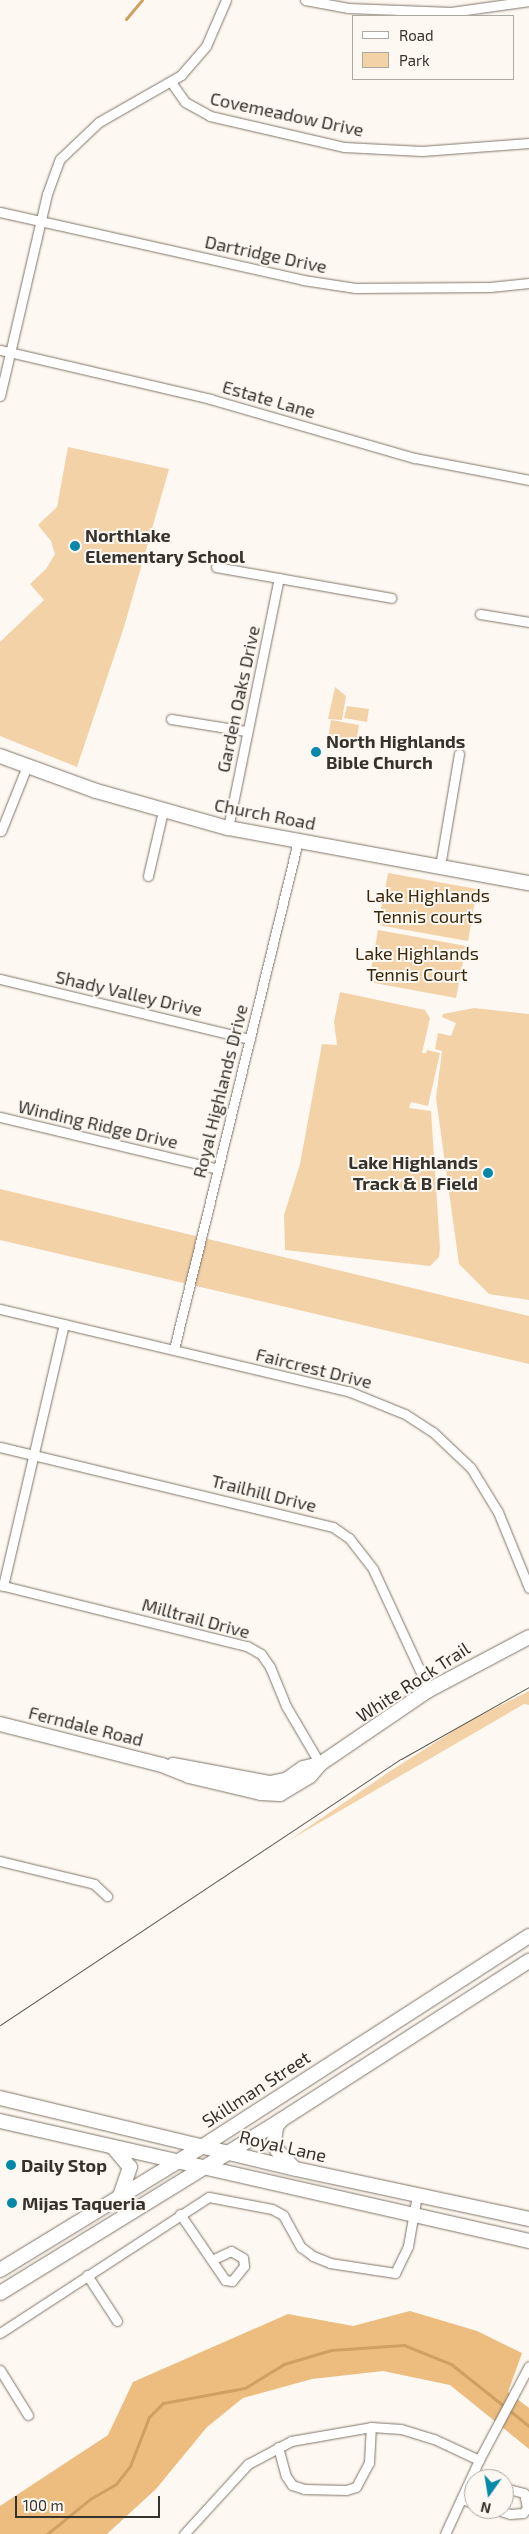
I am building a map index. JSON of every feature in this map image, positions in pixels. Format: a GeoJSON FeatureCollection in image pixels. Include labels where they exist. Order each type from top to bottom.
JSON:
{"type":"FeatureCollection","features":[{"type":"Feature","properties":{"kind":"main road","name":"Church Road"},"geometry":{"type":"LineString","coordinates":[[0,756],[163,811],[228,828],[529,883]]}},
{"type":"Feature","properties":{"kind":"main road","name":"White Rock Trail"},"geometry":{"type":"LineString","coordinates":[[262,1787],[280,1794],[291,1789],[320,1764],[429,1690],[529,1637]]}},
{"type":"Feature","properties":{"kind":"main road","name":"Ferndale Road"},"geometry":{"type":"LineString","coordinates":[[0,1724],[162,1765],[192,1766],[262,1787]]}},
{"type":"Feature","properties":{"kind":"main road","name":"Skillman Street"},"geometry":{"type":"LineString","coordinates":[[0,2270],[203,2146],[529,1936]]}},
{"type":"Feature","properties":{"kind":"main road"},"geometry":{"type":"LineString","coordinates":[[0,2293],[281,2120],[529,1961]]}},
{"type":"Feature","properties":{"kind":"main road","name":"Royal Lane"},"geometry":{"type":"LineString","coordinates":[[0,2098],[296,2169],[529,2219]]}},
{"type":"Feature","properties":{"kind":"main road"},"geometry":{"type":"LineString","coordinates":[[0,2106],[25,2104]]}},
{"type":"Feature","properties":{"kind":"main road"},"geometry":{"type":"LineString","coordinates":[[281,2120],[276,2127],[274,2142],[283,2158],[296,2169]]}},
{"type":"Feature","properties":{"kind":"main road"},"geometry":{"type":"LineString","coordinates":[[0,2121],[529,2241]]}},
{"type":"Feature","properties":{"kind":"main road"},"geometry":{"type":"LineString","coordinates":[[112,2147],[130,2168],[120,2196]]}},
{"type":"Feature","properties":{"kind":"street"},"geometry":{"type":"LineString","coordinates":[[0,396],[40,221],[52,177],[68,149],[118,110],[171,82],[206,46],[226,0]]}},
{"type":"Feature","properties":{"kind":"street"},"geometry":{"type":"LineString","coordinates":[[305,0],[357,9],[451,12],[529,1]]}},
{"type":"Feature","properties":{"kind":"street","name":"Covemeadow Drive"},"geometry":{"type":"LineString","coordinates":[[171,82],[186,102],[210,116],[344,147],[422,151],[529,143]]}},
{"type":"Feature","properties":{"kind":"street","name":"Dartridge Drive"},"geometry":{"type":"LineString","coordinates":[[0,212],[303,280],[355,288],[490,288],[529,283]]}},
{"type":"Feature","properties":{"kind":"street","name":"Estate Lane"},"geometry":{"type":"LineString","coordinates":[[0,350],[210,399],[415,458],[529,480]]}},
{"type":"Feature","properties":{"kind":"street"},"geometry":{"type":"LineString","coordinates":[[216,567],[391,598]]}},
{"type":"Feature","properties":{"kind":"street","name":"Garden Oaks Drive"},"geometry":{"type":"LineString","coordinates":[[228,828],[246,731],[265,654],[279,578]]}},
{"type":"Feature","properties":{"kind":"street"},"geometry":{"type":"LineString","coordinates":[[480,614],[529,622]]}},
{"type":"Feature","properties":{"kind":"street"},"geometry":{"type":"LineString","coordinates":[[171,719],[246,731]]}},
{"type":"Feature","properties":{"kind":"street"},"geometry":{"type":"LineString","coordinates":[[440,866],[459,754]]}},
{"type":"Feature","properties":{"kind":"street"},"geometry":{"type":"LineString","coordinates":[[1,830],[27,766]]}},
{"type":"Feature","properties":{"kind":"street"},"geometry":{"type":"LineString","coordinates":[[148,876],[163,811]]}},
{"type":"Feature","properties":{"kind":"street","name":"Royal Highlands Drive"},"geometry":{"type":"LineString","coordinates":[[174,1350],[298,840]]}},
{"type":"Feature","properties":{"kind":"street","name":"Shady Valley Drive"},"geometry":{"type":"LineString","coordinates":[[0,979],[250,1039]]}},
{"type":"Feature","properties":{"kind":"street","name":"Winding Ridge Drive"},"geometry":{"type":"LineString","coordinates":[[0,1118],[218,1169]]}},
{"type":"Feature","properties":{"kind":"street","name":"Faircrest Drive"},"geometry":{"type":"LineString","coordinates":[[0,1309],[374,1399],[433,1432],[471,1468],[498,1512],[529,1588]]}},
{"type":"Feature","properties":{"kind":"street"},"geometry":{"type":"LineString","coordinates":[[1,1586],[64,1324]]}},
{"type":"Feature","properties":{"kind":"street","name":"Trailhill Drive"},"geometry":{"type":"LineString","coordinates":[[0,1447],[333,1527],[348,1538],[373,1569],[429,1690]]}},
{"type":"Feature","properties":{"kind":"street","name":"Milltrail Drive"},"geometry":{"type":"LineString","coordinates":[[1,1586],[247,1646],[261,1654],[270,1667],[286,1706],[320,1764]]}},
{"type":"Feature","properties":{"kind":"street"},"geometry":{"type":"LineString","coordinates":[[0,1864],[94,1884],[107,1896]]}},
{"type":"Feature","properties":{"kind":"street"},"geometry":{"type":"LineString","coordinates":[[0,2332],[209,2197],[272,2209],[283,2215],[301,2247],[313,2256],[330,2263],[395,2273],[408,2246],[417,2195]]}},
{"type":"Feature","properties":{"kind":"street"},"geometry":{"type":"LineString","coordinates":[[180,2214],[225,2280],[232,2281],[244,2266],[243,2258],[231,2251],[212,2260]]}},
{"type":"Feature","properties":{"kind":"street"},"geometry":{"type":"LineString","coordinates":[[87,2275],[117,2321]]}},
{"type":"Feature","properties":{"kind":"street"},"geometry":{"type":"LineString","coordinates":[[475,2469],[478,2460],[529,2366]]}},
{"type":"Feature","properties":{"kind":"street"},"geometry":{"type":"LineString","coordinates":[[0,2370],[28,2416]]}},
{"type":"Feature","properties":{"kind":"street"},"geometry":{"type":"LineString","coordinates":[[184,2534],[248,2464],[278,2447],[317,2435],[371,2428],[419,2433],[478,2460]]}},
{"type":"Feature","properties":{"kind":"street"},"geometry":{"type":"LineString","coordinates":[[278,2447],[286,2476],[292,2485],[304,2489],[346,2490],[356,2487],[369,2463],[371,2428]]}},
{"type":"Feature","properties":{"kind":"street"},"geometry":{"type":"LineString","coordinates":[[514,2490],[524,2493],[527,2508],[523,2514],[514,2514]]}},
{"type":"Feature","properties":{"kind":"street"},"geometry":{"type":"LineString","coordinates":[[445,2534],[464,2494]]}},
{"type":"Feature","properties":{"kind":"green space","name":"Northlake Elementary School"},"geometry":{"type":"Polygon","coordinates":[[[68,447],[169,469],[124,627],[77,767],[0,736],[0,642],[44,600],[30,584],[46,569],[55,554],[51,541],[38,525],[57,507],[68,447]]]}},
{"type":"Feature","properties":{"kind":"green space"},"geometry":{"type":"Polygon","coordinates":[[[335,687],[346,696],[342,720],[328,719],[335,687]]]}},
{"type":"Feature","properties":{"kind":"green space"},"geometry":{"type":"Polygon","coordinates":[[[347,706],[369,709],[367,722],[344,718],[347,706]]]}},
{"type":"Feature","properties":{"kind":"green space"},"geometry":{"type":"Polygon","coordinates":[[[331,720],[359,725],[356,743],[328,739],[331,720]]]}},
{"type":"Feature","properties":{"kind":"green space","name":"Lake Highlands Tennis courts"},"geometry":{"type":"Polygon","coordinates":[[[388,873],[477,889],[468,941],[378,925],[388,873]]]}},
{"type":"Feature","properties":{"kind":"green space","name":"Lake Highlands Tennis Court"},"geometry":{"type":"Polygon","coordinates":[[[378,930],[466,946],[456,998],[369,982],[378,930]]]}},
{"type":"Feature","properties":{"kind":"green space"},"geometry":{"type":"Polygon","coordinates":[[[340,992],[425,1010],[430,1018],[422,1053],[426,1053],[427,1050],[440,1053],[428,1106],[411,1102],[409,1108],[431,1111],[440,1248],[439,1257],[430,1266],[285,1250],[284,1215],[300,1164],[322,1044],[337,1045],[334,1022],[340,992]]]}},
{"type":"Feature","properties":{"kind":"green space","name":"Lake Highlands Track & B Field"},"geometry":{"type":"Polygon","coordinates":[[[474,1008],[529,1014],[529,1300],[489,1294],[459,1264],[436,1098],[442,1051],[435,1049],[438,1033],[451,1036],[456,1023],[442,1017],[443,1014],[474,1008]]]}},
{"type":"Feature","properties":{"kind":"green space"},"geometry":{"type":"Polygon","coordinates":[[[0,1189],[529,1316],[529,1364],[0,1240],[0,1189]]]}},
{"type":"Feature","properties":{"kind":"green space"},"geometry":{"type":"Polygon","coordinates":[[[529,1691],[529,1705],[524,1704],[288,1841],[392,1770],[469,1721],[529,1691]]]}},
{"type":"Feature","properties":{"kind":"shaded area"},"geometry":{"type":"Polygon","coordinates":[[[410,2311],[477,2331],[522,2353],[508,2392],[529,2408],[529,2449],[450,2385],[383,2371],[312,2379],[243,2398],[207,2427],[156,2489],[107,2534],[0,2534],[0,2506],[108,2435],[133,2382],[288,2314],[353,2326],[410,2311]]]}},
{"type":"Feature","properties":{"kind":"waterway"},"geometry":{"type":"LineString","coordinates":[[126,19],[142,0]]}},
{"type":"Feature","properties":{"kind":"waterway"},"geometry":{"type":"LineString","coordinates":[[47,2534],[90,2499],[116,2484],[130,2466],[149,2417],[163,2403],[245,2388],[284,2364],[331,2350],[404,2345],[451,2364],[529,2426]]}},
{"type":"Feature","properties":{"kind":"tram line"},"geometry":{"type":"LineString","coordinates":[[0,2025],[401,1759],[529,1687]]}},
{"type":"Feature","properties":{"kind":"place","name":"Northlake Elementary School"},"geometry":{"type":"Point","coordinates":[75,546]}},
{"type":"Feature","properties":{"kind":"place","name":"North Highlands Bible Church"},"geometry":{"type":"Point","coordinates":[316,752]}},
{"type":"Feature","properties":{"kind":"place","name":"Lake Highlands Track & B Field"},"geometry":{"type":"Point","coordinates":[488,1173]}},
{"type":"Feature","properties":{"kind":"place","name":"Daily Stop"},"geometry":{"type":"Point","coordinates":[11,2165]}},
{"type":"Feature","properties":{"kind":"place","name":"Mijas Taqueria"},"geometry":{"type":"Point","coordinates":[12,2203]}}]}
